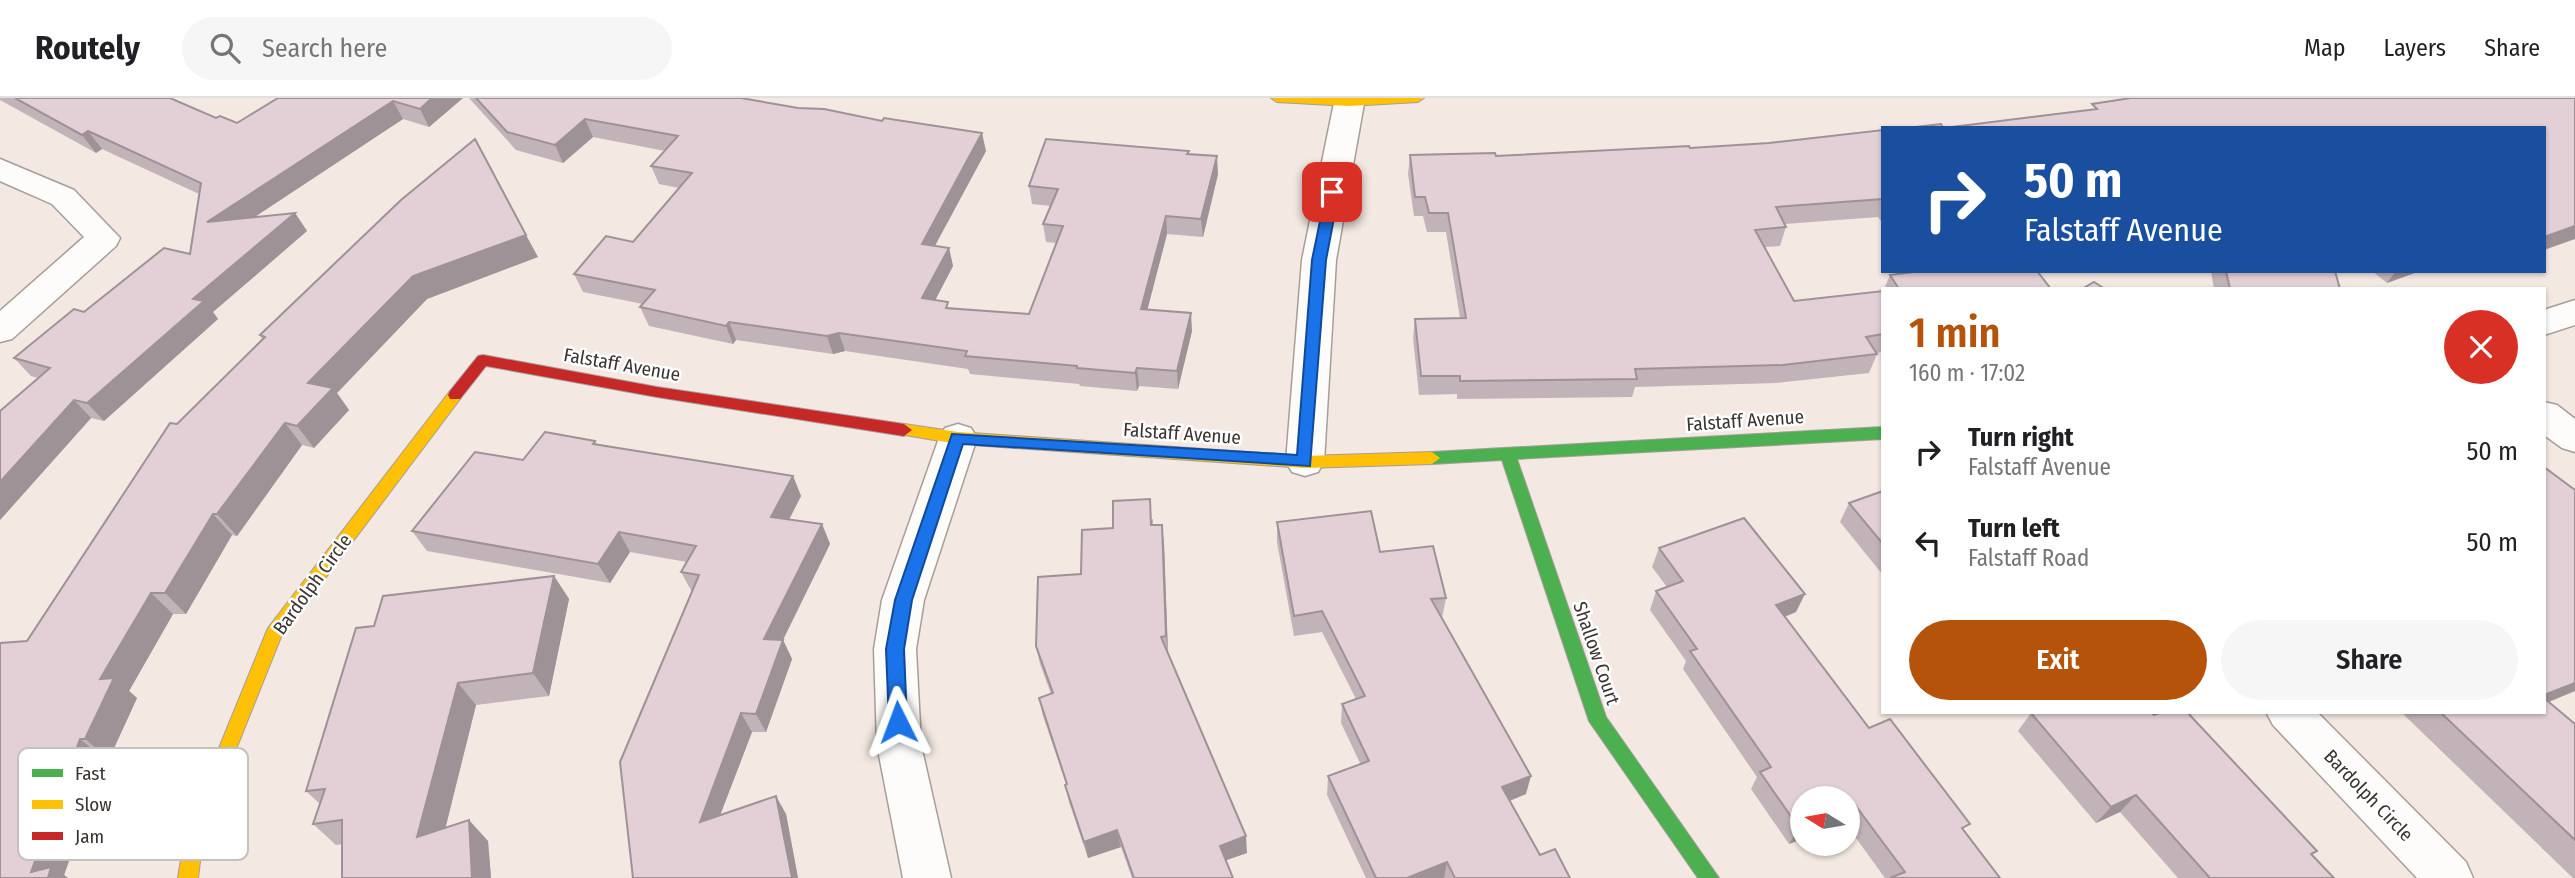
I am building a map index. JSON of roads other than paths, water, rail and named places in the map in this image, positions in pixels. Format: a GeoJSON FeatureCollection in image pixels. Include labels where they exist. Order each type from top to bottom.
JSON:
{"type":"FeatureCollection","features":[{"type":"Feature","properties":{"kind":"street"},"geometry":{"type":"LineString","coordinates":[[1277,98],[1418,98]]}},
{"type":"Feature","properties":{"kind":"street"},"geometry":{"type":"LineString","coordinates":[[1305,462],[1319,260],[1349,100]]}},
{"type":"Feature","properties":{"kind":"street"},"geometry":{"type":"LineString","coordinates":[[0,169],[63,197],[104,239],[0,330]]}},
{"type":"Feature","properties":{"kind":"street"},"geometry":{"type":"LineString","coordinates":[[2546,322],[2575,312]]}},
{"type":"Feature","properties":{"kind":"street","name":"Falstaff Avenue"},"geometry":{"type":"LineString","coordinates":[[483,360],[657,392],[958,438],[1305,462],[1508,456],[1881,433]]}},
{"type":"Feature","properties":{"kind":"street","name":"Bardolph Circle"},"geometry":{"type":"LineString","coordinates":[[228,748],[274,633],[400,464],[483,360]]}},
{"type":"Feature","properties":{"kind":"street"},"geometry":{"type":"LineString","coordinates":[[2546,416],[2575,438]]}},
{"type":"Feature","properties":{"kind":"street"},"geometry":{"type":"LineString","coordinates":[[927,878],[900,745],[895,649],[906,588],[958,438]]}},
{"type":"Feature","properties":{"kind":"street","name":"Shallow Court"},"geometry":{"type":"LineString","coordinates":[[1508,456],[1598,721],[1709,878]]}},
{"type":"Feature","properties":{"kind":"street","name":"Bardolph Circle"},"geometry":{"type":"LineString","coordinates":[[2290,714],[2449,878]]}},
{"type":"Feature","properties":{"kind":"street","name":"Bardolph Circle"},"geometry":{"type":"LineString","coordinates":[[188,878],[191,860]]}}]}
